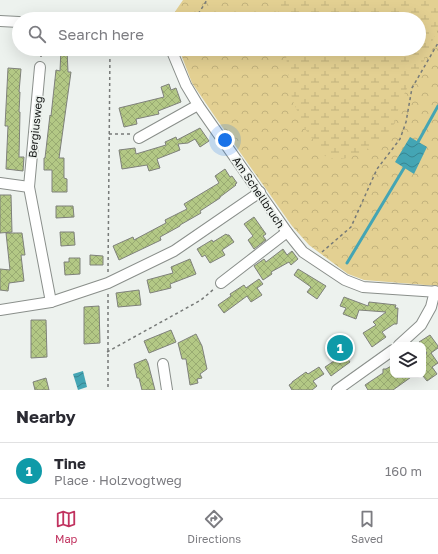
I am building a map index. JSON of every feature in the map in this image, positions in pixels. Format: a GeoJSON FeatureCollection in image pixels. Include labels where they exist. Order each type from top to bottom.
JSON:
{"type":"FeatureCollection","features":[{"type":"Feature","properties":{"kind":"street"},"geometry":{"type":"LineString","coordinates":[[0,21],[12,22]]}},
{"type":"Feature","properties":{"kind":"street","name":"Am Schellbruch"},"geometry":{"type":"LineString","coordinates":[[174,56],[186,84],[198,105],[287,232],[304,252],[345,280],[363,287],[437,291]]}},
{"type":"Feature","properties":{"kind":"street","name":"Bergiusweg"},"geometry":{"type":"LineString","coordinates":[[40,66],[29,187],[51,302]]}},
{"type":"Feature","properties":{"kind":"street"},"geometry":{"type":"LineString","coordinates":[[142,136],[198,105]]}},
{"type":"Feature","properties":{"kind":"street"},"geometry":{"type":"LineString","coordinates":[[0,182],[29,187]]}},
{"type":"Feature","properties":{"kind":"street"},"geometry":{"type":"LineString","coordinates":[[0,310],[51,302],[108,283],[174,251],[260,192]]}},
{"type":"Feature","properties":{"kind":"street","name":"Am Schellbruch"},"geometry":{"type":"LineString","coordinates":[[222,283],[287,232]]}},
{"type":"Feature","properties":{"kind":"street"},"geometry":{"type":"LineString","coordinates":[[402,342],[421,325],[431,307],[437,291]]}},
{"type":"Feature","properties":{"kind":"street"},"geometry":{"type":"LineString","coordinates":[[337,390],[390,352]]}},
{"type":"Feature","properties":{"kind":"street"},"geometry":{"type":"LineString","coordinates":[[163,364],[167,390]]}},
{"type":"Feature","properties":{"kind":"path"},"geometry":{"type":"LineString","coordinates":[[199,12],[207,0]]}},
{"type":"Feature","properties":{"kind":"path"},"geometry":{"type":"LineString","coordinates":[[315,260],[350,227],[377,169],[400,139],[406,122],[412,88],[438,43]]}},
{"type":"Feature","properties":{"kind":"path"},"geometry":{"type":"LineString","coordinates":[[108,390],[107,352],[110,56]]}},
{"type":"Feature","properties":{"kind":"path"},"geometry":{"type":"LineString","coordinates":[[109,134],[142,136]]}},
{"type":"Feature","properties":{"kind":"path"},"geometry":{"type":"LineString","coordinates":[[107,352],[201,300],[222,283]]}},
{"type":"Feature","properties":{"kind":"green space"},"geometry":{"type":"Polygon","coordinates":[[[183,0],[438,0],[438,286],[364,280],[348,274],[309,245],[292,226],[192,83],[182,56],[426,56],[426,12],[175,12],[183,0]]]}},
{"type":"Feature","properties":{"kind":"green space"},"geometry":{"type":"Polygon","coordinates":[[[282,0],[438,0],[438,28],[426,56],[426,12],[278,12],[282,0]]]}},
{"type":"Feature","properties":{"kind":"green space"},"geometry":{"type":"Polygon","coordinates":[[[286,56],[426,56],[400,102],[395,123],[379,143],[351,157],[337,160],[325,156],[305,129],[292,99],[286,56]]]}},
{"type":"Feature","properties":{"kind":"water"},"geometry":{"type":"Polygon","coordinates":[[[410,137],[427,147],[414,174],[395,162],[410,137]]]}},
{"type":"Feature","properties":{"kind":"water"},"geometry":{"type":"Polygon","coordinates":[[[83,371],[87,387],[78,390],[73,374],[83,371]]]}},
{"type":"Feature","properties":{"kind":"building"},"geometry":{"type":"Polygon","coordinates":[[[61,56],[67,56],[68,72],[71,72],[59,158],[64,158],[64,178],[67,179],[67,192],[52,192],[52,170],[44,170],[44,158],[50,115],[51,116],[56,70],[60,71],[61,56]]]}},
{"type":"Feature","properties":{"kind":"building"},"geometry":{"type":"Polygon","coordinates":[[[8,68],[21,69],[19,92],[19,157],[24,157],[23,171],[6,169],[8,126],[5,126],[8,68]]]}},
{"type":"Feature","properties":{"kind":"building"},"geometry":{"type":"Polygon","coordinates":[[[169,84],[171,90],[176,88],[181,102],[158,111],[159,114],[136,119],[137,124],[124,127],[119,108],[164,97],[161,87],[169,84]]]}},
{"type":"Feature","properties":{"kind":"building"},"geometry":{"type":"Polygon","coordinates":[[[200,128],[209,141],[200,147],[195,139],[188,143],[178,144],[180,150],[157,159],[160,168],[149,171],[147,165],[122,169],[119,150],[135,148],[136,154],[166,145],[165,142],[176,137],[177,140],[200,128]]]}},
{"type":"Feature","properties":{"kind":"building"},"geometry":{"type":"Polygon","coordinates":[[[225,169],[230,177],[232,176],[237,183],[235,184],[236,185],[200,211],[201,213],[160,237],[161,240],[119,260],[113,246],[133,237],[134,240],[166,223],[165,220],[187,209],[184,204],[219,183],[215,176],[225,169]]]}},
{"type":"Feature","properties":{"kind":"building"},"geometry":{"type":"Polygon","coordinates":[[[0,195],[11,195],[12,232],[0,233],[0,195]]]}},
{"type":"Feature","properties":{"kind":"building"},"geometry":{"type":"Polygon","coordinates":[[[56,206],[73,206],[74,217],[56,218],[56,206]]]}},
{"type":"Feature","properties":{"kind":"building"},"geometry":{"type":"Polygon","coordinates":[[[254,217],[266,234],[263,236],[266,240],[254,249],[248,240],[253,236],[244,224],[254,217]]]}},
{"type":"Feature","properties":{"kind":"building"},"geometry":{"type":"Polygon","coordinates":[[[60,232],[74,232],[75,245],[61,246],[60,232]]]}},
{"type":"Feature","properties":{"kind":"building"},"geometry":{"type":"Polygon","coordinates":[[[6,233],[22,233],[25,255],[21,255],[24,281],[9,283],[8,291],[0,290],[0,269],[10,270],[6,233]]]}},
{"type":"Feature","properties":{"kind":"building"},"geometry":{"type":"Polygon","coordinates":[[[226,234],[229,235],[234,242],[222,250],[225,255],[210,263],[205,255],[202,257],[197,249],[226,234]]]}},
{"type":"Feature","properties":{"kind":"building"},"geometry":{"type":"Polygon","coordinates":[[[283,249],[287,255],[292,251],[298,259],[291,265],[289,262],[271,272],[272,274],[263,280],[254,266],[264,259],[266,262],[283,249]]]}},
{"type":"Feature","properties":{"kind":"building"},"geometry":{"type":"Polygon","coordinates":[[[90,255],[103,256],[103,265],[90,265],[90,255]]]}},
{"type":"Feature","properties":{"kind":"building"},"geometry":{"type":"Polygon","coordinates":[[[69,258],[80,258],[80,274],[65,275],[64,262],[69,262],[69,258]]]}},
{"type":"Feature","properties":{"kind":"building"},"geometry":{"type":"Polygon","coordinates":[[[190,259],[196,274],[170,284],[171,288],[150,293],[147,280],[173,273],[171,267],[190,259]]]}},
{"type":"Feature","properties":{"kind":"building"},"geometry":{"type":"Polygon","coordinates":[[[298,269],[326,286],[317,299],[307,292],[311,287],[294,275],[298,269]]]}},
{"type":"Feature","properties":{"kind":"building"},"geometry":{"type":"Polygon","coordinates":[[[259,279],[263,284],[257,288],[262,295],[251,302],[247,296],[224,313],[218,305],[231,296],[230,294],[244,285],[246,288],[259,279]]]}},
{"type":"Feature","properties":{"kind":"building"},"geometry":{"type":"Polygon","coordinates":[[[139,290],[141,305],[118,307],[116,293],[139,290]]]}},
{"type":"Feature","properties":{"kind":"building"},"geometry":{"type":"Polygon","coordinates":[[[344,297],[368,306],[369,302],[396,305],[395,308],[398,308],[397,324],[394,324],[382,332],[386,337],[372,347],[363,333],[376,325],[373,322],[386,312],[359,310],[356,319],[343,314],[346,308],[340,306],[344,297]]]}},
{"type":"Feature","properties":{"kind":"building"},"geometry":{"type":"Polygon","coordinates":[[[99,306],[100,343],[84,344],[84,307],[99,306]]]}},
{"type":"Feature","properties":{"kind":"building"},"geometry":{"type":"Polygon","coordinates":[[[31,320],[46,320],[47,357],[31,358],[31,320]]]}},
{"type":"Feature","properties":{"kind":"building"},"geometry":{"type":"Polygon","coordinates":[[[171,330],[176,342],[149,353],[144,341],[171,330]]]}},
{"type":"Feature","properties":{"kind":"building"},"geometry":{"type":"Polygon","coordinates":[[[196,334],[202,346],[207,369],[200,374],[202,378],[197,379],[198,383],[190,385],[186,359],[182,359],[178,343],[196,334]]]}},
{"type":"Feature","properties":{"kind":"building"},"geometry":{"type":"Polygon","coordinates":[[[430,335],[438,346],[438,348],[431,353],[438,363],[432,367],[437,374],[427,381],[425,378],[426,378],[427,353],[426,342],[419,342],[430,335]]]}},
{"type":"Feature","properties":{"kind":"building"},"geometry":{"type":"Polygon","coordinates":[[[341,339],[351,355],[347,358],[350,362],[331,376],[325,367],[340,357],[332,346],[341,339]]]}},
{"type":"Feature","properties":{"kind":"building"},"geometry":{"type":"Polygon","coordinates":[[[146,359],[155,390],[142,390],[139,378],[137,378],[134,364],[146,359]]]}},
{"type":"Feature","properties":{"kind":"building"},"geometry":{"type":"Polygon","coordinates":[[[319,367],[324,374],[313,381],[317,386],[312,390],[292,390],[289,385],[292,382],[306,372],[308,374],[319,367]]]}},
{"type":"Feature","properties":{"kind":"building"},"geometry":{"type":"Polygon","coordinates":[[[390,367],[390,378],[410,378],[393,390],[368,390],[365,385],[383,373],[383,369],[390,367]]]}},
{"type":"Feature","properties":{"kind":"building"},"geometry":{"type":"Polygon","coordinates":[[[46,378],[49,390],[35,390],[33,382],[46,378]]]}},
{"type":"Feature","properties":{"kind":"waterway"},"geometry":{"type":"LineString","coordinates":[[418,142],[438,106]]}},
{"type":"Feature","properties":{"kind":"waterway"},"geometry":{"type":"LineString","coordinates":[[347,263],[404,168]]}},
{"type":"Feature","properties":{"kind":"place","name":"Tine"},"geometry":{"type":"Point","coordinates":[340,348]}}]}
